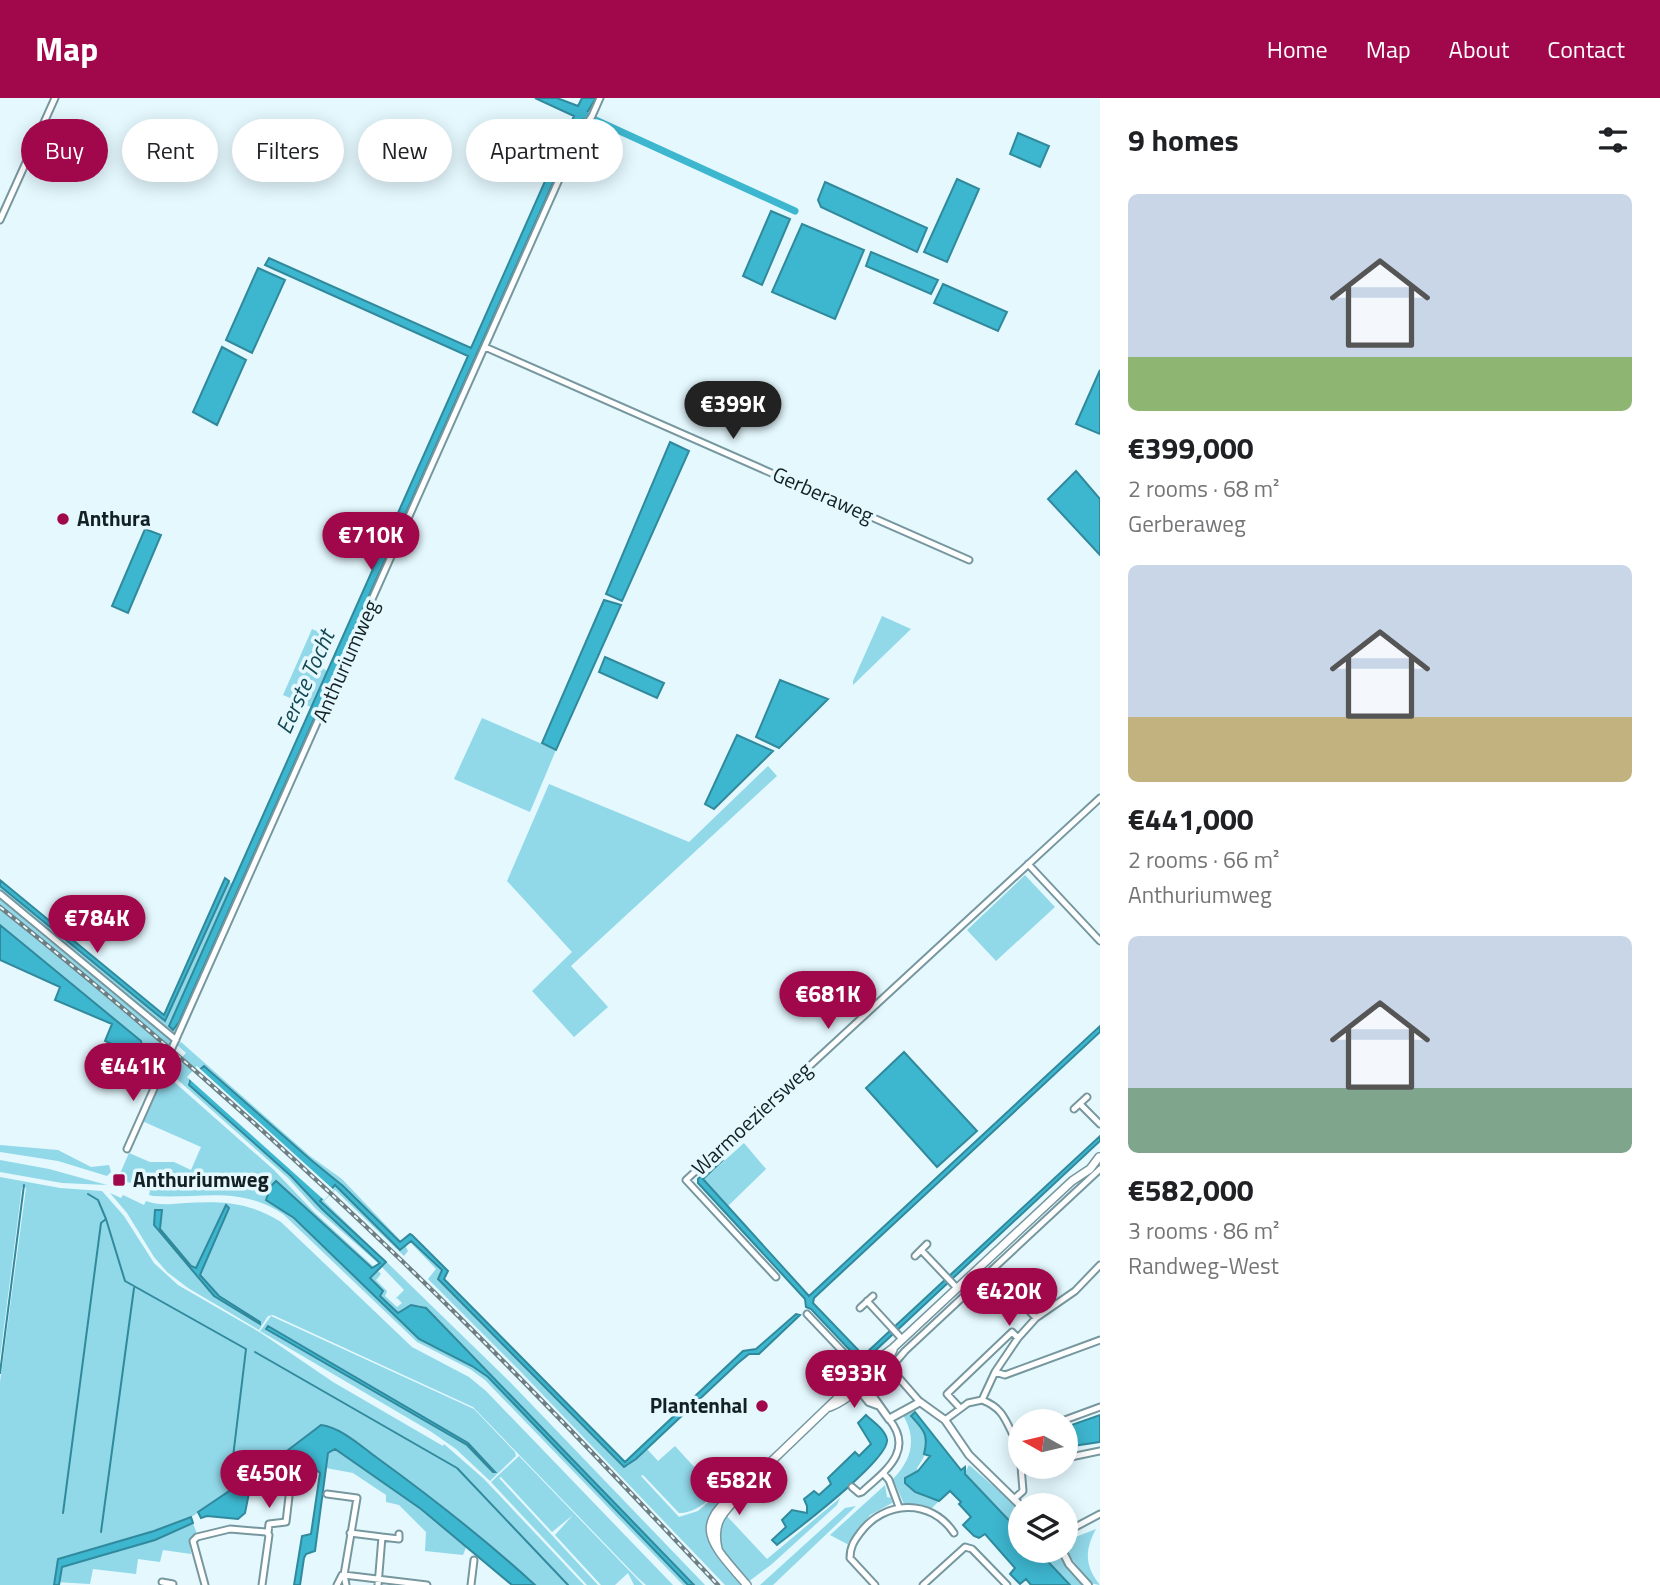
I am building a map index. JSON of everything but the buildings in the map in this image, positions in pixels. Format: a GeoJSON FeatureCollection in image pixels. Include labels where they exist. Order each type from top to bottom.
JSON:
{"type":"FeatureCollection","features":[{"type":"Feature","properties":{"kind":"main road"},"geometry":{"type":"LineString","coordinates":[[747,1585],[710,1538],[722,1504],[890,1356],[893,1348],[952,1282],[1072,1181],[1090,1169],[1099,1156]]}},
{"type":"Feature","properties":{"kind":"street"},"geometry":{"type":"LineString","coordinates":[[0,220],[55,98]]}},
{"type":"Feature","properties":{"kind":"street","name":"Anthuriumweg"},"geometry":{"type":"LineString","coordinates":[[127,1149],[578,137],[591,119],[600,98]]}},
{"type":"Feature","properties":{"kind":"street","name":"Gerberaweg"},"geometry":{"type":"LineString","coordinates":[[485,347],[969,560]]}},
{"type":"Feature","properties":{"kind":"street","name":"Warmoeziersweg"},"geometry":{"type":"LineString","coordinates":[[776,1277],[686,1180],[1100,798]]}},
{"type":"Feature","properties":{"kind":"street"},"geometry":{"type":"LineString","coordinates":[[1028,864],[1100,941]]}},
{"type":"Feature","properties":{"kind":"street"},"geometry":{"type":"LineString","coordinates":[[0,894],[176,1040]]}},
{"type":"Feature","properties":{"kind":"street"},"geometry":{"type":"LineString","coordinates":[[1074,1109],[1087,1097]]}},
{"type":"Feature","properties":{"kind":"street"},"geometry":{"type":"LineString","coordinates":[[1080,1104],[1100,1124]]}},
{"type":"Feature","properties":{"kind":"street"},"geometry":{"type":"LineString","coordinates":[[1010,1493],[969,1455],[946,1420],[920,1402],[892,1370],[893,1365],[1100,1169]]}},
{"type":"Feature","properties":{"kind":"street"},"geometry":{"type":"LineString","coordinates":[[1094,1175],[1100,1181]]}},
{"type":"Feature","properties":{"kind":"street"},"geometry":{"type":"LineString","coordinates":[[915,1256],[927,1244]]}},
{"type":"Feature","properties":{"kind":"street"},"geometry":{"type":"LineString","coordinates":[[921,1250],[952,1282]]}},
{"type":"Feature","properties":{"kind":"street"},"geometry":{"type":"LineString","coordinates":[[946,1420],[960,1408],[982,1400],[995,1372],[1018,1338],[1036,1318],[1075,1291],[1100,1265]]}},
{"type":"Feature","properties":{"kind":"street"},"geometry":{"type":"LineString","coordinates":[[992,1270],[1036,1318]]}},
{"type":"Feature","properties":{"kind":"street"},"geometry":{"type":"LineString","coordinates":[[860,1308],[873,1296]]}},
{"type":"Feature","properties":{"kind":"street"},"geometry":{"type":"LineString","coordinates":[[867,1301],[902,1339]]}},
{"type":"Feature","properties":{"kind":"street"},"geometry":{"type":"LineString","coordinates":[[807,1314],[866,1375]]}},
{"type":"Feature","properties":{"kind":"street"},"geometry":{"type":"LineString","coordinates":[[960,1408],[947,1394],[1012,1332],[1018,1338]]}},
{"type":"Feature","properties":{"kind":"street"},"geometry":{"type":"LineString","coordinates":[[995,1372],[1005,1376],[1100,1340]]}},
{"type":"Feature","properties":{"kind":"street"},"geometry":{"type":"LineString","coordinates":[[852,1487],[859,1493],[883,1473],[896,1458],[899,1450],[898,1432],[877,1405],[869,1402],[857,1385]]}},
{"type":"Feature","properties":{"kind":"street"},"geometry":{"type":"LineString","coordinates":[[982,1400],[998,1408],[1008,1424]]}},
{"type":"Feature","properties":{"kind":"street"},"geometry":{"type":"LineString","coordinates":[[889,1419],[920,1402]]}},
{"type":"Feature","properties":{"kind":"street"},"geometry":{"type":"LineString","coordinates":[[1078,1415],[1100,1407]]}},
{"type":"Feature","properties":{"kind":"street"},"geometry":{"type":"LineString","coordinates":[[1078,1456],[1100,1451]]}},
{"type":"Feature","properties":{"kind":"street"},"geometry":{"type":"LineString","coordinates":[[883,1473],[889,1480],[898,1507]]}},
{"type":"Feature","properties":{"kind":"street"},"geometry":{"type":"LineString","coordinates":[[262,1585],[269,1524],[286,1522],[290,1488]]}},
{"type":"Feature","properties":{"kind":"street"},"geometry":{"type":"LineString","coordinates":[[327,1494],[356,1498],[345,1575],[346,1585]]}},
{"type":"Feature","properties":{"kind":"street"},"geometry":{"type":"LineString","coordinates":[[874,1585],[850,1558],[850,1550],[866,1526],[876,1517],[898,1507],[917,1507],[944,1520],[954,1532]]}},
{"type":"Feature","properties":{"kind":"street"},"geometry":{"type":"LineString","coordinates":[[1078,1526],[1100,1514]]}},
{"type":"Feature","properties":{"kind":"street"},"geometry":{"type":"LineString","coordinates":[[205,1585],[193,1545],[194,1538],[230,1529],[268,1533]]}},
{"type":"Feature","properties":{"kind":"street"},"geometry":{"type":"LineString","coordinates":[[350,1533],[399,1539],[399,1534]]}},
{"type":"Feature","properties":{"kind":"street"},"geometry":{"type":"LineString","coordinates":[[378,1582],[382,1537]]}},
{"type":"Feature","properties":{"kind":"street"},"geometry":{"type":"LineString","coordinates":[[923,1585],[962,1549],[969,1548],[1007,1585]]}},
{"type":"Feature","properties":{"kind":"street"},"geometry":{"type":"LineString","coordinates":[[471,1585],[474,1560]]}},
{"type":"Feature","properties":{"kind":"street"},"geometry":{"type":"LineString","coordinates":[[1068,1563],[1088,1585]]}},
{"type":"Feature","properties":{"kind":"street"},"geometry":{"type":"LineString","coordinates":[[337,1585],[342,1575],[378,1582],[427,1585]]}},
{"type":"Feature","properties":{"kind":"street"},"geometry":{"type":"LineString","coordinates":[[162,1582],[182,1585]]}},
{"type":"Feature","properties":{"kind":"shaded area"},"geometry":{"type":"Polygon","coordinates":[[[535,98],[557,98],[578,106],[582,98],[596,98],[583,119],[573,119],[574,116],[535,98]]]}},
{"type":"Feature","properties":{"kind":"shaded area"},"geometry":{"type":"Polygon","coordinates":[[[1018,133],[1049,146],[1040,167],[1010,154],[1018,133]]]}},
{"type":"Feature","properties":{"kind":"shaded area"},"geometry":{"type":"Polygon","coordinates":[[[957,179],[979,189],[947,262],[924,252],[957,179]]]}},
{"type":"Feature","properties":{"kind":"shaded area"},"geometry":{"type":"Polygon","coordinates":[[[545,182],[553,182],[179,1022],[173,1030],[169,1026],[468,356],[265,265],[269,258],[471,348],[545,182]]]}},
{"type":"Feature","properties":{"kind":"shaded area"},"geometry":{"type":"Polygon","coordinates":[[[825,182],[927,228],[917,252],[821,207],[818,200],[825,182]]]}},
{"type":"Feature","properties":{"kind":"shaded area"},"geometry":{"type":"Polygon","coordinates":[[[771,211],[790,219],[762,285],[743,276],[771,211]]]}},
{"type":"Feature","properties":{"kind":"shaded area"},"geometry":{"type":"Polygon","coordinates":[[[802,224],[864,250],[835,319],[772,292],[802,224]]]}},
{"type":"Feature","properties":{"kind":"shaded area"},"geometry":{"type":"Polygon","coordinates":[[[871,252],[938,280],[931,294],[866,266],[871,252]]]}},
{"type":"Feature","properties":{"kind":"shaded area"},"geometry":{"type":"Polygon","coordinates":[[[258,268],[285,280],[252,353],[226,340],[258,268]]]}},
{"type":"Feature","properties":{"kind":"shaded area"},"geometry":{"type":"Polygon","coordinates":[[[943,284],[1007,312],[998,331],[934,303],[943,284]]]}},
{"type":"Feature","properties":{"kind":"shaded area"},"geometry":{"type":"Polygon","coordinates":[[[222,347],[246,360],[217,425],[193,412],[222,347]]]}},
{"type":"Feature","properties":{"kind":"shaded area"},"geometry":{"type":"Polygon","coordinates":[[[1100,370],[1100,434],[1076,424],[1100,370]]]}},
{"type":"Feature","properties":{"kind":"shaded area"},"geometry":{"type":"Polygon","coordinates":[[[670,442],[689,451],[622,601],[606,594],[670,442]]]}},
{"type":"Feature","properties":{"kind":"shaded area"},"geometry":{"type":"Polygon","coordinates":[[[1076,471],[1100,499],[1100,555],[1048,499],[1076,471]]]}},
{"type":"Feature","properties":{"kind":"shaded area"},"geometry":{"type":"Polygon","coordinates":[[[145,529],[161,535],[128,613],[112,606],[145,529]]]}},
{"type":"Feature","properties":{"kind":"shaded area"},"geometry":{"type":"Polygon","coordinates":[[[604,600],[621,605],[556,750],[542,743],[604,600]]]}},
{"type":"Feature","properties":{"kind":"shaded area"},"geometry":{"type":"Polygon","coordinates":[[[882,616],[911,629],[853,685],[853,681],[882,616]]]}},
{"type":"Feature","properties":{"kind":"shaded area"},"geometry":{"type":"Polygon","coordinates":[[[312,629],[330,637],[318,665],[327,671],[311,707],[283,695],[312,629]]]}},
{"type":"Feature","properties":{"kind":"shaded area"},"geometry":{"type":"Polygon","coordinates":[[[605,657],[664,683],[657,698],[599,672],[605,657]]]}},
{"type":"Feature","properties":{"kind":"shaded area"},"geometry":{"type":"Polygon","coordinates":[[[780,680],[828,699],[779,748],[756,737],[780,680]]]}},
{"type":"Feature","properties":{"kind":"shaded area"},"geometry":{"type":"Polygon","coordinates":[[[482,718],[556,750],[530,812],[454,779],[482,718]]]}},
{"type":"Feature","properties":{"kind":"shaded area"},"geometry":{"type":"Polygon","coordinates":[[[737,735],[773,751],[714,809],[705,804],[737,735]]]}},
{"type":"Feature","properties":{"kind":"shaded area"},"geometry":{"type":"Polygon","coordinates":[[[768,766],[777,776],[571,966],[608,1007],[574,1037],[532,991],[572,952],[507,881],[549,784],[689,842],[768,766]]]}},
{"type":"Feature","properties":{"kind":"shaded area"},"geometry":{"type":"Polygon","coordinates":[[[1025,875],[1055,907],[996,961],[967,930],[1025,875]]]}},
{"type":"Feature","properties":{"kind":"shaded area"},"geometry":{"type":"Polygon","coordinates":[[[225,878],[229,881],[165,1021],[0,886],[0,880],[164,1015],[225,878]]]}},
{"type":"Feature","properties":{"kind":"shaded area"},"geometry":{"type":"Polygon","coordinates":[[[229,881],[233,885],[169,1025],[179,1022],[240,890],[158,1073],[157,1048],[149,1047],[151,1063],[144,1058],[141,1041],[0,925],[0,886],[165,1021],[229,881]]]}},
{"type":"Feature","properties":{"kind":"shaded area"},"geometry":{"type":"Polygon","coordinates":[[[0,925],[141,1041],[144,1058],[105,1041],[112,1024],[55,1000],[60,987],[0,960],[0,925]]]}},
{"type":"Feature","properties":{"kind":"shaded area"},"geometry":{"type":"Polygon","coordinates":[[[1100,1026],[1100,1032],[814,1298],[813,1303],[862,1354],[865,1354],[1100,1136],[1100,1141],[862,1363],[811,1309],[806,1307],[805,1299],[698,1183],[698,1179],[721,1158],[723,1160],[703,1179],[809,1296],[1100,1026]]]}},
{"type":"Feature","properties":{"kind":"shaded area"},"geometry":{"type":"Polygon","coordinates":[[[181,1042],[310,1156],[342,1179],[402,1242],[343,1186],[305,1156],[209,1069],[206,1067],[188,1082],[374,1255],[379,1264],[315,1208],[288,1178],[169,1072],[168,1062],[173,1066],[186,1053],[177,1045],[181,1042]]]}},
{"type":"Feature","properties":{"kind":"shaded area"},"geometry":{"type":"Polygon","coordinates":[[[904,1052],[977,1131],[937,1167],[866,1088],[904,1052]]]}},
{"type":"Feature","properties":{"kind":"shaded area"},"geometry":{"type":"Polygon","coordinates":[[[204,1066],[343,1186],[400,1242],[412,1235],[448,1271],[444,1279],[625,1462],[743,1351],[756,1349],[796,1314],[800,1315],[759,1354],[749,1354],[738,1363],[636,1459],[624,1467],[438,1279],[442,1270],[411,1241],[400,1250],[335,1185],[320,1201],[386,1262],[370,1278],[383,1291],[380,1296],[398,1313],[411,1305],[426,1308],[694,1585],[688,1585],[488,1377],[419,1339],[294,1218],[266,1200],[276,1181],[372,1268],[380,1263],[291,1176],[189,1085],[191,1077],[204,1066]]]}},
{"type":"Feature","properties":{"kind":"shaded area"},"geometry":{"type":"Polygon","coordinates":[[[164,1073],[274,1170],[314,1212],[375,1268],[276,1181],[266,1200],[294,1218],[419,1339],[472,1366],[494,1383],[688,1585],[683,1585],[485,1380],[470,1369],[417,1342],[283,1214],[251,1199],[235,1196],[153,1196],[149,1195],[150,1191],[118,1178],[129,1153],[150,1162],[174,1162],[191,1170],[201,1147],[142,1121],[164,1073]]]}},
{"type":"Feature","properties":{"kind":"shaded area"},"geometry":{"type":"Polygon","coordinates":[[[744,1143],[766,1169],[728,1206],[704,1179],[744,1143]]]}},
{"type":"Feature","properties":{"kind":"shaded area"},"geometry":{"type":"Polygon","coordinates":[[[0,1145],[58,1150],[91,1167],[109,1165],[111,1172],[107,1176],[58,1161],[0,1152],[0,1145]]]}},
{"type":"Feature","properties":{"kind":"shaded area"},"geometry":{"type":"Polygon","coordinates":[[[0,1160],[49,1169],[107,1185],[62,1183],[0,1172],[0,1160]]]}},
{"type":"Feature","properties":{"kind":"shaded area"},"geometry":{"type":"Polygon","coordinates":[[[0,1177],[60,1188],[102,1191],[124,1216],[154,1263],[178,1285],[261,1333],[333,1382],[443,1446],[444,1444],[484,1479],[584,1585],[535,1585],[414,1485],[348,1437],[322,1425],[193,1516],[154,1531],[58,1559],[127,1548],[193,1523],[197,1534],[189,1540],[191,1554],[163,1550],[160,1562],[138,1559],[136,1574],[93,1569],[90,1584],[55,1582],[54,1585],[0,1585],[0,1382],[26,1188],[22,1187],[0,1358],[0,1177]]]}},
{"type":"Feature","properties":{"kind":"shaded area"},"geometry":{"type":"Polygon","coordinates":[[[335,1185],[400,1250],[405,1245],[408,1251],[404,1256],[335,1190],[324,1201],[510,1382],[705,1585],[694,1585],[426,1308],[415,1305],[398,1313],[380,1296],[383,1291],[370,1278],[377,1270],[381,1274],[376,1280],[387,1291],[385,1296],[397,1307],[402,1303],[395,1299],[404,1290],[381,1266],[386,1262],[319,1202],[335,1185]]]}},
{"type":"Feature","properties":{"kind":"shaded area"},"geometry":{"type":"Polygon","coordinates":[[[110,1193],[121,1198],[123,1195],[144,1205],[146,1201],[160,1204],[235,1204],[258,1210],[281,1222],[412,1347],[469,1377],[486,1391],[673,1585],[646,1585],[637,1577],[473,1407],[273,1315],[268,1316],[259,1330],[188,1288],[167,1272],[154,1257],[127,1213],[110,1193]],[[225,1206],[196,1268],[192,1268],[160,1228],[161,1209],[155,1210],[154,1225],[214,1296],[260,1322],[221,1298],[200,1275],[229,1208],[225,1206]]]}},
{"type":"Feature","properties":{"kind":"shaded area"},"geometry":{"type":"Polygon","coordinates":[[[226,1205],[229,1208],[200,1275],[219,1296],[260,1324],[214,1296],[154,1225],[155,1210],[162,1210],[160,1229],[191,1266],[196,1268],[226,1205]]]}},
{"type":"Feature","properties":{"kind":"shaded area"},"geometry":{"type":"Polygon","coordinates":[[[409,1241],[442,1270],[438,1279],[622,1466],[628,1466],[647,1449],[658,1461],[675,1446],[706,1480],[715,1473],[724,1479],[735,1471],[737,1473],[703,1504],[679,1513],[643,1475],[641,1476],[679,1517],[698,1511],[739,1475],[743,1483],[715,1509],[709,1519],[708,1529],[714,1550],[741,1585],[725,1585],[428,1279],[436,1269],[409,1241]]]}},
{"type":"Feature","properties":{"kind":"shaded area"},"geometry":{"type":"Polygon","coordinates":[[[271,1316],[474,1409],[516,1456],[490,1481],[456,1449],[430,1431],[260,1331],[271,1316]],[[268,1326],[266,1329],[465,1444],[495,1472],[468,1443],[268,1326]]]}},
{"type":"Feature","properties":{"kind":"shaded area"},"geometry":{"type":"Polygon","coordinates":[[[268,1326],[468,1443],[495,1472],[467,1445],[266,1329],[268,1326]]]}},
{"type":"Feature","properties":{"kind":"shaded area"},"geometry":{"type":"Polygon","coordinates":[[[913,1410],[915,1412],[911,1416],[922,1429],[927,1447],[918,1471],[905,1478],[925,1497],[939,1501],[932,1508],[904,1504],[893,1479],[905,1464],[910,1448],[910,1432],[903,1415],[913,1410]]]}},
{"type":"Feature","properties":{"kind":"shaded area"},"geometry":{"type":"Polygon","coordinates":[[[915,1412],[961,1470],[965,1467],[965,1474],[1008,1519],[1008,1560],[985,1534],[979,1538],[974,1536],[963,1525],[971,1517],[950,1491],[939,1501],[915,1492],[905,1483],[905,1478],[918,1471],[930,1456],[924,1454],[924,1433],[911,1416],[915,1412]]]}},
{"type":"Feature","properties":{"kind":"shaded area"},"geometry":{"type":"Polygon","coordinates":[[[866,1415],[886,1436],[884,1450],[840,1494],[777,1545],[772,1540],[786,1527],[782,1520],[792,1510],[807,1513],[804,1499],[814,1491],[819,1495],[831,1484],[828,1478],[855,1452],[859,1456],[871,1444],[858,1423],[866,1415]]]}},
{"type":"Feature","properties":{"kind":"shaded area"},"geometry":{"type":"Polygon","coordinates":[[[1100,1415],[1100,1442],[1078,1445],[1078,1423],[1100,1415]]]}},
{"type":"Feature","properties":{"kind":"shaded area"},"geometry":{"type":"Polygon","coordinates":[[[321,1425],[343,1433],[397,1472],[535,1585],[512,1585],[421,1509],[335,1449],[328,1453],[315,1551],[306,1554],[304,1558],[300,1585],[294,1585],[302,1536],[311,1534],[320,1473],[298,1455],[289,1459],[273,1477],[249,1493],[245,1513],[238,1519],[207,1516],[201,1518],[198,1512],[271,1463],[321,1425]]]}},
{"type":"Feature","properties":{"kind":"shaded area"},"geometry":{"type":"Polygon","coordinates":[[[335,1449],[380,1478],[467,1545],[463,1555],[425,1551],[426,1532],[399,1505],[386,1502],[386,1495],[353,1473],[326,1468],[329,1451],[335,1449]]]}},
{"type":"Feature","properties":{"kind":"shaded area"},"geometry":{"type":"Polygon","coordinates":[[[519,1456],[643,1585],[634,1585],[628,1573],[615,1585],[601,1585],[555,1535],[573,1515],[552,1532],[501,1477],[499,1478],[598,1585],[587,1585],[491,1482],[519,1456]]]}},
{"type":"Feature","properties":{"kind":"shaded area"},"geometry":{"type":"Polygon","coordinates":[[[969,1465],[1008,1499],[1008,1519],[965,1473],[969,1465]]]}},
{"type":"Feature","properties":{"kind":"shaded area"},"geometry":{"type":"Polygon","coordinates":[[[885,1485],[887,1497],[891,1498],[892,1503],[870,1515],[849,1545],[830,1535],[885,1485]]]}},
{"type":"Feature","properties":{"kind":"shaded area"},"geometry":{"type":"Polygon","coordinates":[[[840,1498],[837,1505],[748,1582],[724,1551],[720,1534],[725,1514],[767,1559],[840,1498]]]}},
{"type":"Feature","properties":{"kind":"shaded area"},"geometry":{"type":"Polygon","coordinates":[[[856,1506],[773,1585],[760,1585],[845,1508],[856,1506]]]}},
{"type":"Feature","properties":{"kind":"shaded area"},"geometry":{"type":"Polygon","coordinates":[[[191,1517],[193,1523],[155,1540],[62,1567],[59,1585],[54,1585],[58,1559],[154,1531],[191,1517]]]}},
{"type":"Feature","properties":{"kind":"shaded area"},"geometry":{"type":"Polygon","coordinates":[[[1096,1529],[1088,1557],[1091,1571],[1100,1585],[1090,1583],[1075,1563],[1078,1563],[1078,1536],[1096,1529]]]}},
{"type":"Feature","properties":{"kind":"shaded area"},"geometry":{"type":"Polygon","coordinates":[[[1011,1563],[1049,1563],[1070,1585],[1031,1585],[1026,1579],[1020,1584],[1010,1574],[1015,1568],[1011,1563]]]}},
{"type":"Feature","properties":{"kind":"shaded area"},"geometry":{"type":"Polygon","coordinates":[[[1048,1563],[1066,1563],[1084,1585],[1069,1585],[1048,1563]]]}},
{"type":"Feature","properties":{"kind":"pier"},"geometry":{"type":"Polygon","coordinates":[[[197,1066],[334,1190],[324,1200],[187,1077],[197,1066]]]}},
{"type":"Feature","properties":{"kind":"waterway","name":"Eerste Tocht"},"geometry":{"type":"LineString","coordinates":[[578,112],[795,211]]}},
{"type":"Feature","properties":{"kind":"waterway"},"geometry":{"type":"LineString","coordinates":[[0,1373],[24,1185]]}},
{"type":"Feature","properties":{"kind":"waterway"},"geometry":{"type":"LineString","coordinates":[[88,1194],[98,1200],[125,1281],[246,1349],[230,1482]]}},
{"type":"Feature","properties":{"kind":"waterway"},"geometry":{"type":"LineString","coordinates":[[63,1513],[101,1223],[106,1219]]}},
{"type":"Feature","properties":{"kind":"waterway"},"geometry":{"type":"LineString","coordinates":[[101,1532],[134,1288]]}},
{"type":"Feature","properties":{"kind":"waterway"},"geometry":{"type":"LineString","coordinates":[[255,1352],[457,1468],[568,1585]]}},
{"type":"Feature","properties":{"kind":"railway"},"geometry":{"type":"LineString","coordinates":[[0,907],[154,1035],[352,1214],[522,1380],[718,1585]]}},
{"type":"Feature","properties":{"kind":"place","name":"Anthura"},"geometry":{"type":"Point","coordinates":[63,519]}},
{"type":"Feature","properties":{"kind":"place","name":"Anthuriumweg"},"geometry":{"type":"Point","coordinates":[119,1180]}},
{"type":"Feature","properties":{"kind":"place","name":"Plantenhal"},"geometry":{"type":"Point","coordinates":[762,1406]}}]}
